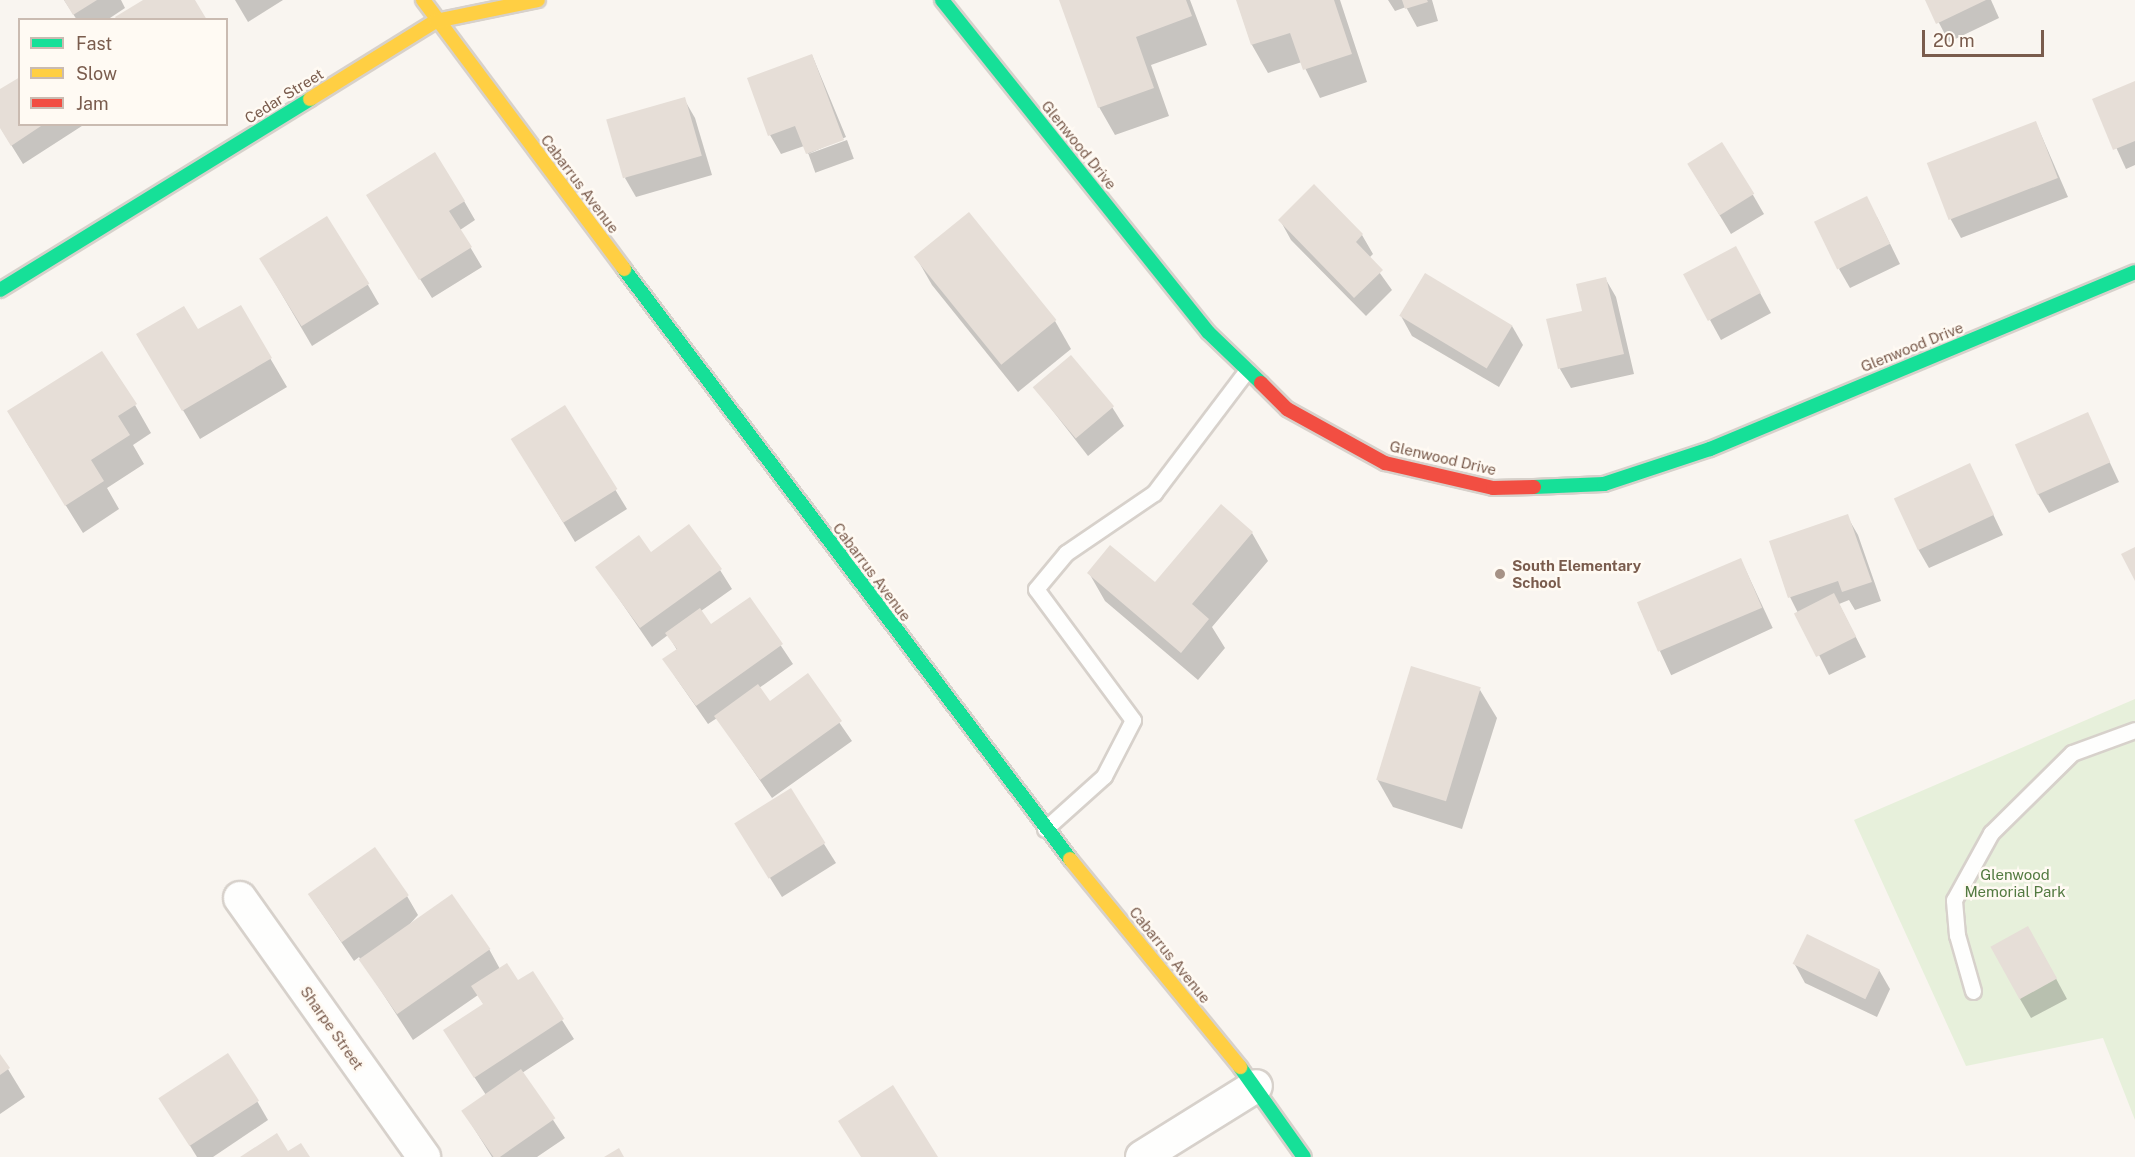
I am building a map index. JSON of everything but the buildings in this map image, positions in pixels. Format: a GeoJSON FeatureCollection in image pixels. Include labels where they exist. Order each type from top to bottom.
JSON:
{"type":"FeatureCollection","features":[{"type":"Feature","properties":{"kind":"street","name":"Cabarrus Avenue"},"geometry":{"type":"LineString","coordinates":[[423,0],[436,21],[1045,829],[1256,1086],[1304,1157]]}},
{"type":"Feature","properties":{"kind":"street","name":"Cedar Street"},"geometry":{"type":"LineString","coordinates":[[0,290],[436,21],[538,0]]}},
{"type":"Feature","properties":{"kind":"street","name":"Glenwood Drive"},"geometry":{"type":"LineString","coordinates":[[942,0],[1208,332],[1287,409],[1385,463],[1493,488],[1604,484],[1710,448],[2135,272]]}},
{"type":"Feature","properties":{"kind":"street","name":"Sharpe Street"},"geometry":{"type":"LineString","coordinates":[[240,898],[424,1157]]}},
{"type":"Feature","properties":{"kind":"street"},"geometry":{"type":"LineString","coordinates":[[1142,1157],[1256,1086]]}},
{"type":"Feature","properties":{"kind":"lane"},"geometry":{"type":"LineString","coordinates":[[1045,829],[1104,776],[1133,720],[1036,589],[1066,553],[1154,493],[1247,370]]}},
{"type":"Feature","properties":{"kind":"lane"},"geometry":{"type":"LineString","coordinates":[[1973,991],[1957,935],[1954,900],[1991,833],[2072,753],[2135,730]]}},
{"type":"Feature","properties":{"kind":"green space","name":"Glenwood Memorial Park"},"geometry":{"type":"Polygon","coordinates":[[[2135,699],[2135,1120],[2103,1038],[1966,1066],[1854,820],[2135,699]]]}},
{"type":"Feature","properties":{"kind":"traffic: fast"},"geometry":{"type":"LineString","coordinates":[[942,0],[1208,332],[1261,383]]}},
{"type":"Feature","properties":{"kind":"traffic: fast"},"geometry":{"type":"LineString","coordinates":[[0,290],[310,99]]}},
{"type":"Feature","properties":{"kind":"traffic: fast"},"geometry":{"type":"LineString","coordinates":[[624,269],[1070,859]]}},
{"type":"Feature","properties":{"kind":"traffic: fast"},"geometry":{"type":"LineString","coordinates":[[1534,487],[1604,484],[1710,449],[2135,272]]}},
{"type":"Feature","properties":{"kind":"traffic: fast"},"geometry":{"type":"LineString","coordinates":[[1240,1067],[1304,1157]]}},
{"type":"Feature","properties":{"kind":"traffic: slow"},"geometry":{"type":"LineString","coordinates":[[423,0],[624,269]]}},
{"type":"Feature","properties":{"kind":"traffic: slow"},"geometry":{"type":"LineString","coordinates":[[310,99],[436,21],[538,0]]}},
{"type":"Feature","properties":{"kind":"traffic: slow"},"geometry":{"type":"LineString","coordinates":[[1070,859],[1240,1067]]}},
{"type":"Feature","properties":{"kind":"traffic: jam"},"geometry":{"type":"LineString","coordinates":[[1261,383],[1287,409],[1385,463],[1493,488],[1534,487]]}},
{"type":"Feature","properties":{"kind":"place","name":"South Elementary School"},"geometry":{"type":"Point","coordinates":[1500,574]}}]}
